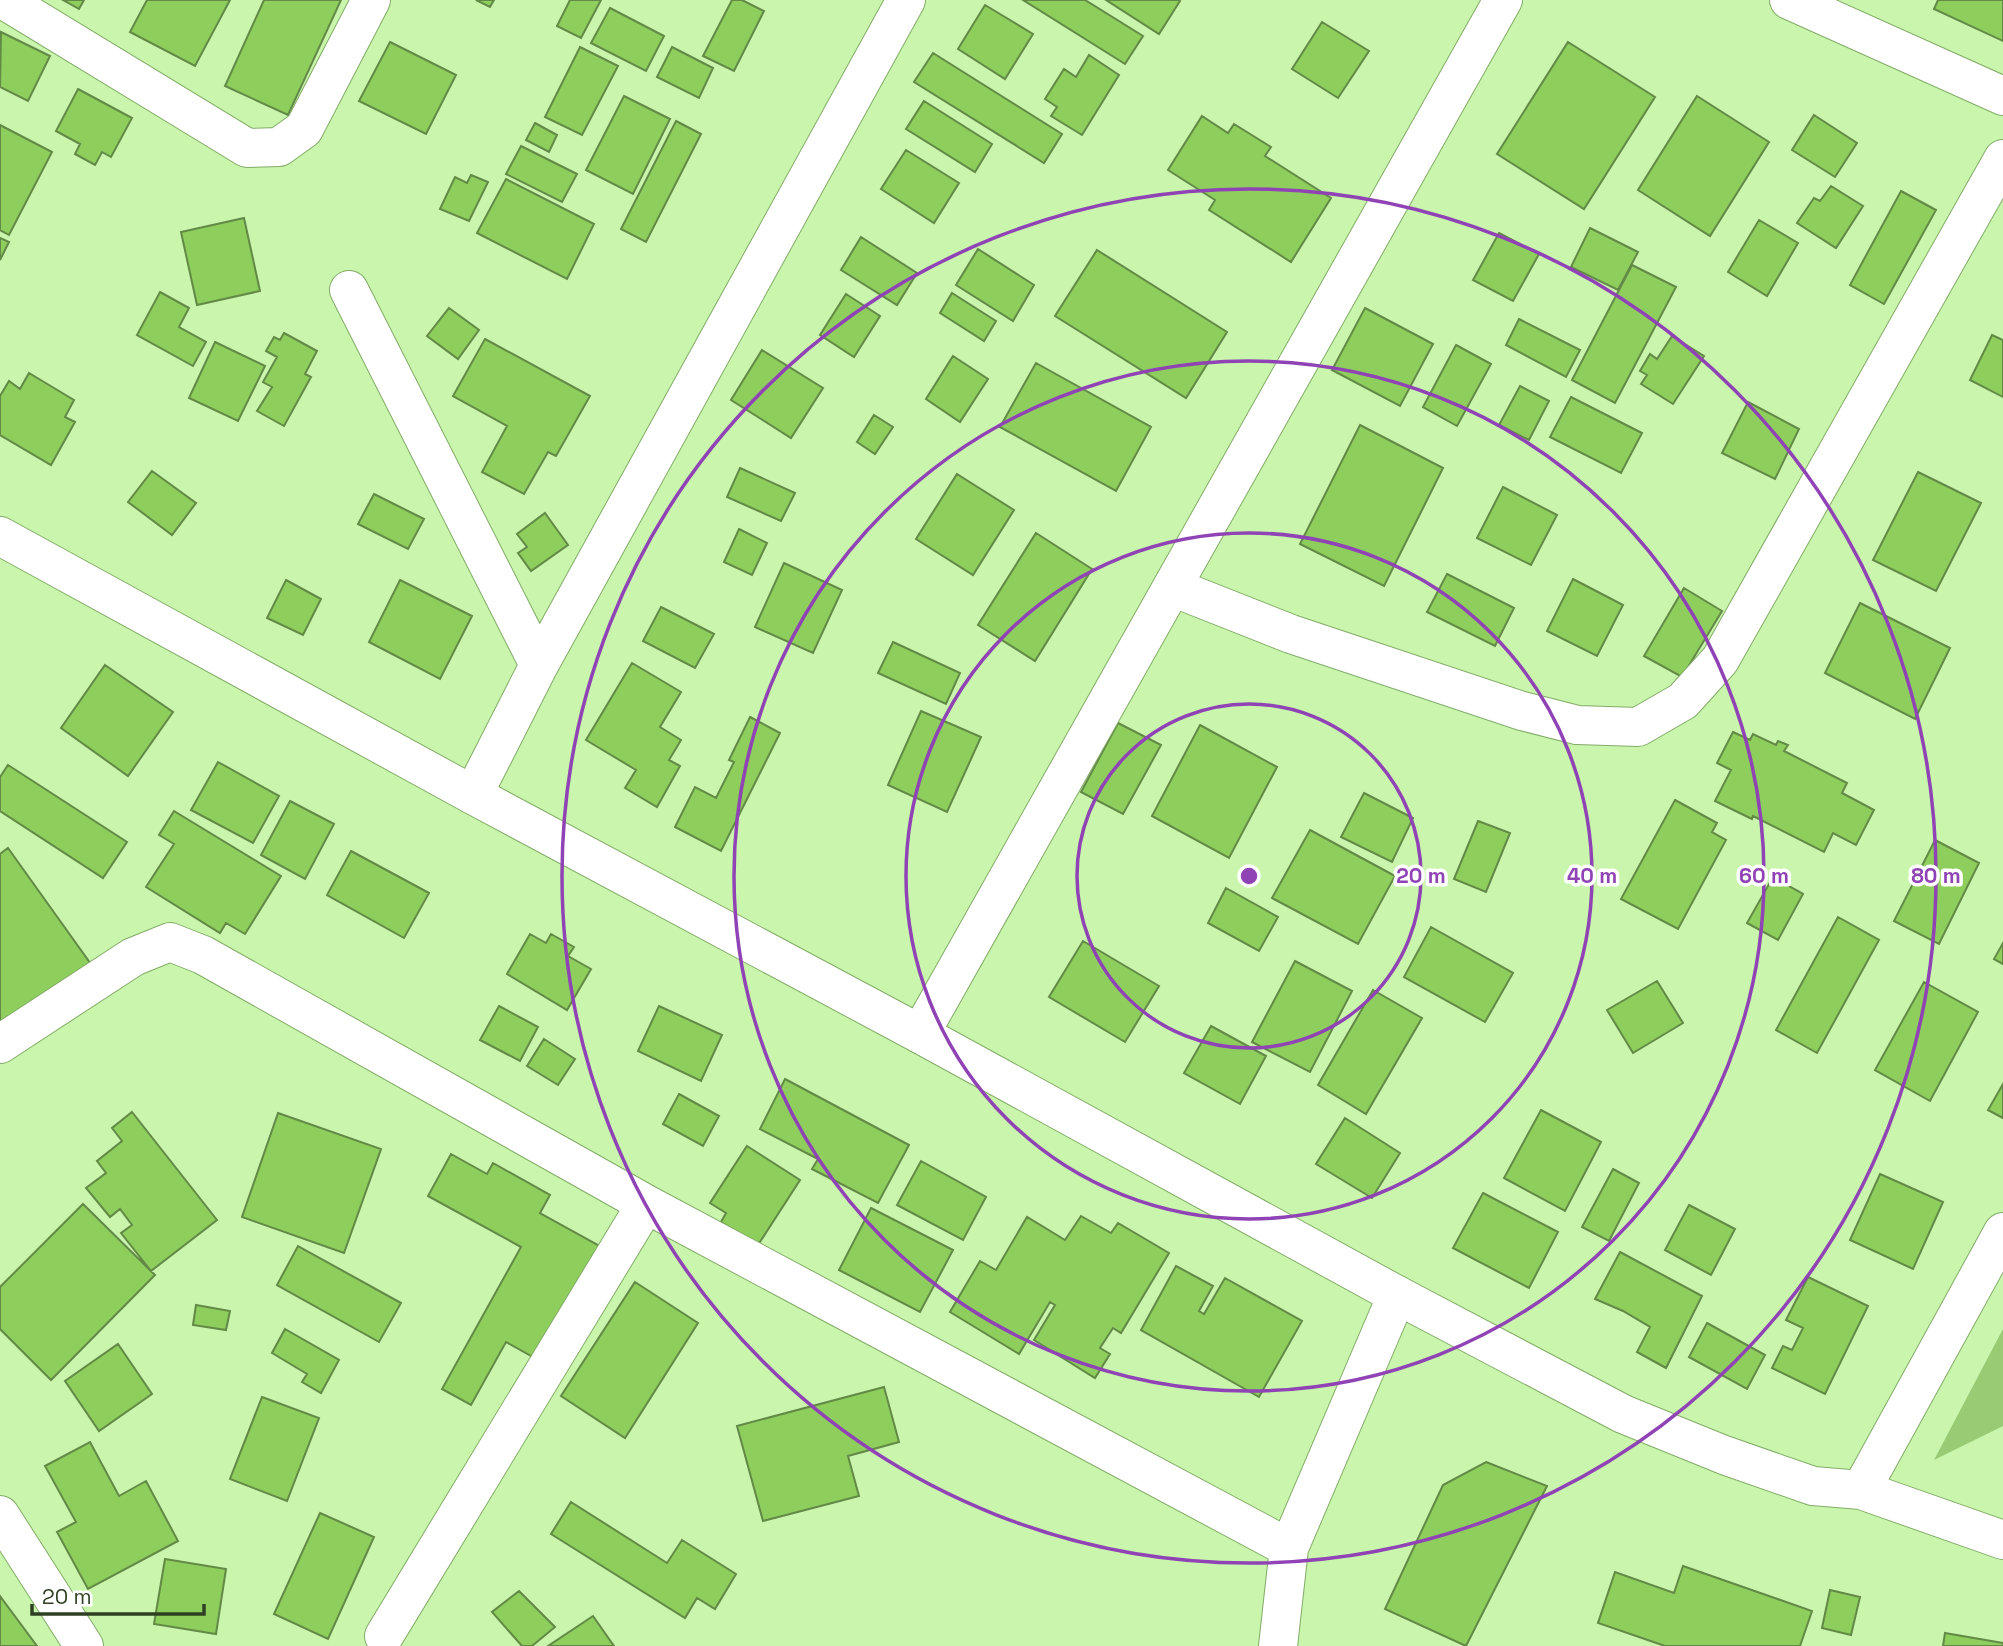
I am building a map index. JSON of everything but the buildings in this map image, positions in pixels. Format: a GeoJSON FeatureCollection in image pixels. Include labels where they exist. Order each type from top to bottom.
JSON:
{"type":"FeatureCollection","features":[{"type":"Feature","properties":{"kind":"street"},"geometry":{"type":"LineString","coordinates":[[4,0],[247,148],[279,147],[304,129],[371,0]]}},
{"type":"Feature","properties":{"kind":"street"},"geometry":{"type":"LineString","coordinates":[[473,795],[539,665],[906,0]]}},
{"type":"Feature","properties":{"kind":"street"},"geometry":{"type":"LineString","coordinates":[[920,1034],[1503,0]]}},
{"type":"Feature","properties":{"kind":"street"},"geometry":{"type":"LineString","coordinates":[[1788,0],[2003,96]]}},
{"type":"Feature","properties":{"kind":"street"},"geometry":{"type":"LineString","coordinates":[[1172,587],[1290,634],[1522,711],[1577,724],[1638,727],[1683,701],[1720,660],[2003,159]]}},
{"type":"Feature","properties":{"kind":"street"},"geometry":{"type":"LineString","coordinates":[[349,290],[539,665]]}},
{"type":"Feature","properties":{"kind":"street"},"geometry":{"type":"LineString","coordinates":[[0,536],[1397,1295],[1623,1414],[1724,1455],[1813,1486],[1861,1490],[2003,1540]]}},
{"type":"Feature","properties":{"kind":"street"},"geometry":{"type":"LineString","coordinates":[[0,1044],[133,957],[170,942],[223,965],[646,1204],[1289,1548]]}},
{"type":"Feature","properties":{"kind":"street"},"geometry":{"type":"LineString","coordinates":[[384,1636],[646,1204]]}},
{"type":"Feature","properties":{"kind":"street"},"geometry":{"type":"LineString","coordinates":[[1861,1490],[2003,1232]]}},
{"type":"Feature","properties":{"kind":"street"},"geometry":{"type":"LineString","coordinates":[[1278,1646],[1289,1548],[1397,1295]]}},
{"type":"Feature","properties":{"kind":"street"},"geometry":{"type":"LineString","coordinates":[[0,1515],[84,1646]]}},
{"type":"Feature","properties":{"kind":"green space"},"geometry":{"type":"Polygon","coordinates":[[[2003,1329],[2003,1426],[1934,1460],[2003,1329]]]}}]}
